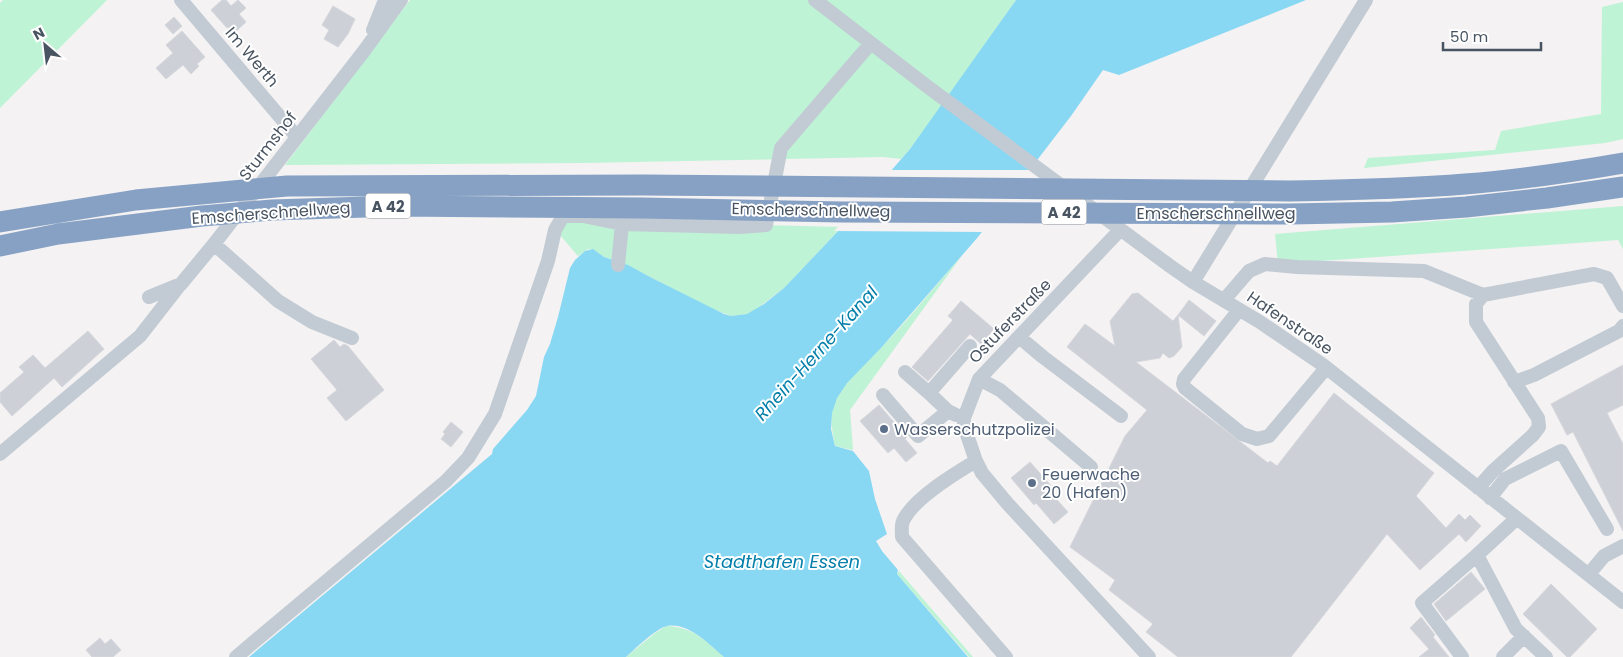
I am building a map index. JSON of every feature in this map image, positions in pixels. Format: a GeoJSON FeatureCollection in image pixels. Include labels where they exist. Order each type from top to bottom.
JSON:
{"type":"FeatureCollection","features":[{"type":"Feature","properties":{"kind":"highway","name":"Emscherschnellweg"},"geometry":{"type":"LineString","coordinates":[[0,222],[136,200],[287,186],[504,184],[1290,191],[1388,189],[1466,184],[1542,176],[1623,163]]}},
{"type":"Feature","properties":{"kind":"highway","name":"Emscherschnellweg"},"geometry":{"type":"LineString","coordinates":[[0,246],[58,234],[202,216],[272,210],[397,206],[842,212],[1309,214],[1392,212],[1466,207],[1547,198],[1623,186]]}},
{"type":"Feature","properties":{"kind":"street","name":"Im Werth"},"geometry":{"type":"LineString","coordinates":[[181,0],[297,137]]}},
{"type":"Feature","properties":{"kind":"street"},"geometry":{"type":"LineString","coordinates":[[364,52],[385,0]]}},
{"type":"Feature","properties":{"kind":"street","name":"Sturmshof"},"geometry":{"type":"LineString","coordinates":[[149,297],[181,284],[364,52],[401,0]]}},
{"type":"Feature","properties":{"kind":"street","name":"Hafenstraße"},"geometry":{"type":"LineString","coordinates":[[815,0],[1120,230],[1193,282],[1260,322],[1326,368],[1623,602]]}},
{"type":"Feature","properties":{"kind":"street"},"geometry":{"type":"LineString","coordinates":[[1193,282],[1366,0]]}},
{"type":"Feature","properties":{"kind":"street"},"geometry":{"type":"LineString","coordinates":[[236,657],[446,481],[468,458],[495,414],[548,261],[555,230],[563,216],[583,216],[622,224],[738,227],[766,225],[781,148],[871,43]]}},
{"type":"Feature","properties":{"kind":"street"},"geometry":{"type":"LineString","coordinates":[[618,265],[622,224]]}},
{"type":"Feature","properties":{"kind":"street","name":"Ostuferstraße"},"geometry":{"type":"LineString","coordinates":[[964,418],[979,379],[1120,230]]}},
{"type":"Feature","properties":{"kind":"street"},"geometry":{"type":"LineString","coordinates":[[214,244],[278,301],[312,322],[352,338]]}},
{"type":"Feature","properties":{"kind":"street"},"geometry":{"type":"LineString","coordinates":[[1224,300],[1249,271],[1265,264],[1297,267],[1424,271],[1483,295],[1594,274],[1607,278],[1623,306]]}},
{"type":"Feature","properties":{"kind":"street"},"geometry":{"type":"LineString","coordinates":[[0,454],[140,336],[181,284]]}},
{"type":"Feature","properties":{"kind":"street"},"geometry":{"type":"LineString","coordinates":[[1478,488],[1492,471],[1533,435],[1539,427],[1538,418],[1476,322],[1476,304],[1483,295]]}},
{"type":"Feature","properties":{"kind":"street"},"geometry":{"type":"LineString","coordinates":[[1239,310],[1184,379],[1183,384],[1185,388],[1242,434],[1257,439],[1270,436],[1326,368]]}},
{"type":"Feature","properties":{"kind":"street"},"geometry":{"type":"LineString","coordinates":[[1514,382],[1543,371],[1619,331],[1623,326]]}},
{"type":"Feature","properties":{"kind":"street"},"geometry":{"type":"LineString","coordinates":[[1020,337],[1042,357],[1121,416]]}},
{"type":"Feature","properties":{"kind":"street"},"geometry":{"type":"LineString","coordinates":[[929,393],[970,346]]}},
{"type":"Feature","properties":{"kind":"street"},"geometry":{"type":"LineString","coordinates":[[905,372],[948,411],[964,418],[964,426],[982,473],[1007,503],[1149,657]]}},
{"type":"Feature","properties":{"kind":"street"},"geometry":{"type":"LineString","coordinates":[[979,379],[1000,390],[1091,467]]}},
{"type":"Feature","properties":{"kind":"street"},"geometry":{"type":"LineString","coordinates":[[883,395],[918,436],[948,411]]}},
{"type":"Feature","properties":{"kind":"street"},"geometry":{"type":"LineString","coordinates":[[1490,498],[1506,479],[1561,451],[1607,529]]}},
{"type":"Feature","properties":{"kind":"street"},"geometry":{"type":"LineString","coordinates":[[976,461],[931,491],[908,512],[902,523],[902,537],[1006,657]]}},
{"type":"Feature","properties":{"kind":"street"},"geometry":{"type":"LineString","coordinates":[[1462,657],[1422,603],[1516,519]]}},
{"type":"Feature","properties":{"kind":"street"},"geometry":{"type":"LineString","coordinates":[[1589,574],[1604,556],[1623,546]]}},
{"type":"Feature","properties":{"kind":"street"},"geometry":{"type":"LineString","coordinates":[[1477,555],[1516,629],[1546,657]]}},
{"type":"Feature","properties":{"kind":"street"},"geometry":{"type":"LineString","coordinates":[[1503,657],[1524,636]]}},
{"type":"Feature","properties":{"kind":"green space"},"geometry":{"type":"Polygon","coordinates":[[[3,0],[107,0],[0,108],[0,3],[3,0]]]}},
{"type":"Feature","properties":{"kind":"green space"},"geometry":{"type":"Polygon","coordinates":[[[410,0],[1016,0],[941,107],[901,159],[883,157],[583,163],[285,165],[410,0]]]}},
{"type":"Feature","properties":{"kind":"green space"},"geometry":{"type":"Polygon","coordinates":[[[1623,2],[1623,139],[1605,143],[1364,168],[1368,158],[1495,150],[1501,131],[1601,114],[1602,7],[1623,2]]]}},
{"type":"Feature","properties":{"kind":"green space"},"geometry":{"type":"Polygon","coordinates":[[[1623,206],[1623,249],[1618,240],[1278,264],[1275,234],[1623,206]]]}},
{"type":"Feature","properties":{"kind":"green space"},"geometry":{"type":"Polygon","coordinates":[[[570,220],[842,227],[784,288],[755,310],[747,314],[731,316],[710,308],[627,265],[604,257],[594,250],[588,249],[578,256],[553,227],[570,220]]]}},
{"type":"Feature","properties":{"kind":"green space"},"geometry":{"type":"Polygon","coordinates":[[[963,254],[850,410],[853,450],[835,446],[832,410],[841,391],[901,326],[963,254]]]}},
{"type":"Feature","properties":{"kind":"green space"},"geometry":{"type":"Polygon","coordinates":[[[899,571],[973,657],[969,657],[897,574],[899,571]]]}},
{"type":"Feature","properties":{"kind":"green space"},"geometry":{"type":"Polygon","coordinates":[[[666,626],[691,632],[724,657],[626,657],[666,626]]]}},
{"type":"Feature","properties":{"kind":"water"},"geometry":{"type":"Polygon","coordinates":[[[1016,0],[1306,0],[1119,75],[1103,70],[1071,116],[978,237],[881,348],[847,383],[837,398],[832,413],[831,429],[835,446],[853,451],[869,471],[875,499],[887,534],[876,541],[898,570],[897,574],[968,657],[724,657],[698,635],[683,627],[667,626],[645,640],[626,657],[249,657],[492,454],[493,449],[527,410],[536,396],[544,357],[558,317],[570,268],[575,260],[585,251],[593,249],[604,257],[628,265],[724,314],[731,316],[747,314],[764,304],[784,288],[842,227],[910,149],[1016,0]]]}},
{"type":"Feature","properties":{"kind":"pier"},"geometry":{"type":"Polygon","coordinates":[[[888,170],[1033,170],[984,232],[834,231],[888,170]]]}},
{"type":"Feature","properties":{"kind":"building"},"geometry":{"type":"Polygon","coordinates":[[[222,0],[226,0],[231,6],[238,0],[246,8],[239,14],[246,22],[234,33],[211,10],[222,0]]]}},
{"type":"Feature","properties":{"kind":"building"},"geometry":{"type":"Polygon","coordinates":[[[333,6],[355,19],[348,34],[338,47],[324,39],[329,30],[322,25],[333,6]]]}},
{"type":"Feature","properties":{"kind":"building"},"geometry":{"type":"Polygon","coordinates":[[[174,17],[182,26],[173,34],[165,25],[174,17]]]}},
{"type":"Feature","properties":{"kind":"building"},"geometry":{"type":"Polygon","coordinates":[[[182,31],[205,57],[197,64],[199,66],[191,74],[183,65],[166,79],[156,68],[173,53],[166,45],[182,31]]]}},
{"type":"Feature","properties":{"kind":"building"},"geometry":{"type":"Polygon","coordinates":[[[1138,293],[1173,321],[1178,315],[1182,347],[1174,356],[1169,358],[1163,353],[1160,358],[1136,362],[1268,463],[1270,461],[1277,466],[1334,393],[1434,473],[1416,496],[1446,528],[1459,514],[1465,520],[1470,515],[1481,526],[1466,542],[1459,534],[1420,570],[1387,534],[1291,657],[1178,657],[1146,632],[1153,624],[1109,590],[1115,580],[1070,547],[1125,436],[1147,410],[1067,347],[1085,324],[1115,346],[1110,321],[1132,294],[1138,293]]]}},
{"type":"Feature","properties":{"kind":"building"},"geometry":{"type":"Polygon","coordinates":[[[1189,300],[1216,321],[1204,336],[1178,315],[1189,300]]]}},
{"type":"Feature","properties":{"kind":"building"},"geometry":{"type":"Polygon","coordinates":[[[961,301],[994,329],[981,344],[970,334],[928,381],[912,367],[953,320],[948,316],[961,301]]]}},
{"type":"Feature","properties":{"kind":"building"},"geometry":{"type":"Polygon","coordinates":[[[88,331],[104,349],[62,387],[54,378],[12,416],[0,402],[0,393],[24,372],[19,367],[33,355],[45,368],[88,331]]]}},
{"type":"Feature","properties":{"kind":"building"},"geometry":{"type":"Polygon","coordinates":[[[334,340],[340,347],[344,344],[348,346],[384,390],[346,421],[327,398],[337,390],[311,359],[334,340]]]}},
{"type":"Feature","properties":{"kind":"building"},"geometry":{"type":"Polygon","coordinates":[[[1623,365],[1623,405],[1607,413],[1623,444],[1623,531],[1573,432],[1567,435],[1551,404],[1623,365]]]}},
{"type":"Feature","properties":{"kind":"building","name":"Wasserschutzpolizei"},"geometry":{"type":"Polygon","coordinates":[[[879,405],[907,437],[905,439],[917,453],[906,462],[894,448],[888,453],[860,421],[879,405]]]}},
{"type":"Feature","properties":{"kind":"building"},"geometry":{"type":"Polygon","coordinates":[[[451,422],[463,432],[451,447],[441,439],[445,434],[443,432],[451,422]]]}},
{"type":"Feature","properties":{"kind":"building","name":"Feuerwache 20 (Hafen)"},"geometry":{"type":"Polygon","coordinates":[[[1030,462],[1053,488],[1049,491],[1068,512],[1054,524],[1036,503],[1034,505],[1011,478],[1030,462]]]}},
{"type":"Feature","properties":{"kind":"building"},"geometry":{"type":"Polygon","coordinates":[[[1471,572],[1485,589],[1446,621],[1434,604],[1471,572]]]}},
{"type":"Feature","properties":{"kind":"building"},"geometry":{"type":"Polygon","coordinates":[[[1551,584],[1597,629],[1570,657],[1567,657],[1523,614],[1551,584]]]}},
{"type":"Feature","properties":{"kind":"building"},"geometry":{"type":"Polygon","coordinates":[[[1421,617],[1435,635],[1433,637],[1449,657],[1419,657],[1429,649],[1410,628],[1421,617]]]}},
{"type":"Feature","properties":{"kind":"building"},"geometry":{"type":"Polygon","coordinates":[[[100,638],[105,644],[111,639],[121,650],[113,657],[92,657],[86,650],[100,638]]]}},
{"type":"Feature","properties":{"kind":"place","name":"Wasserschutzpolizei"},"geometry":{"type":"Point","coordinates":[884,429]}},
{"type":"Feature","properties":{"kind":"place","name":"Feuerwache 20 (Hafen)"},"geometry":{"type":"Point","coordinates":[1032,483]}},
{"type":"Feature","properties":{"kind":"water label","name":"Rhein-Herne-Kanal"},"geometry":{"type":"Point","coordinates":[816,353]}},
{"type":"Feature","properties":{"kind":"water label","name":"Stadthafen Essen"},"geometry":{"type":"Point","coordinates":[782,561]}}]}
